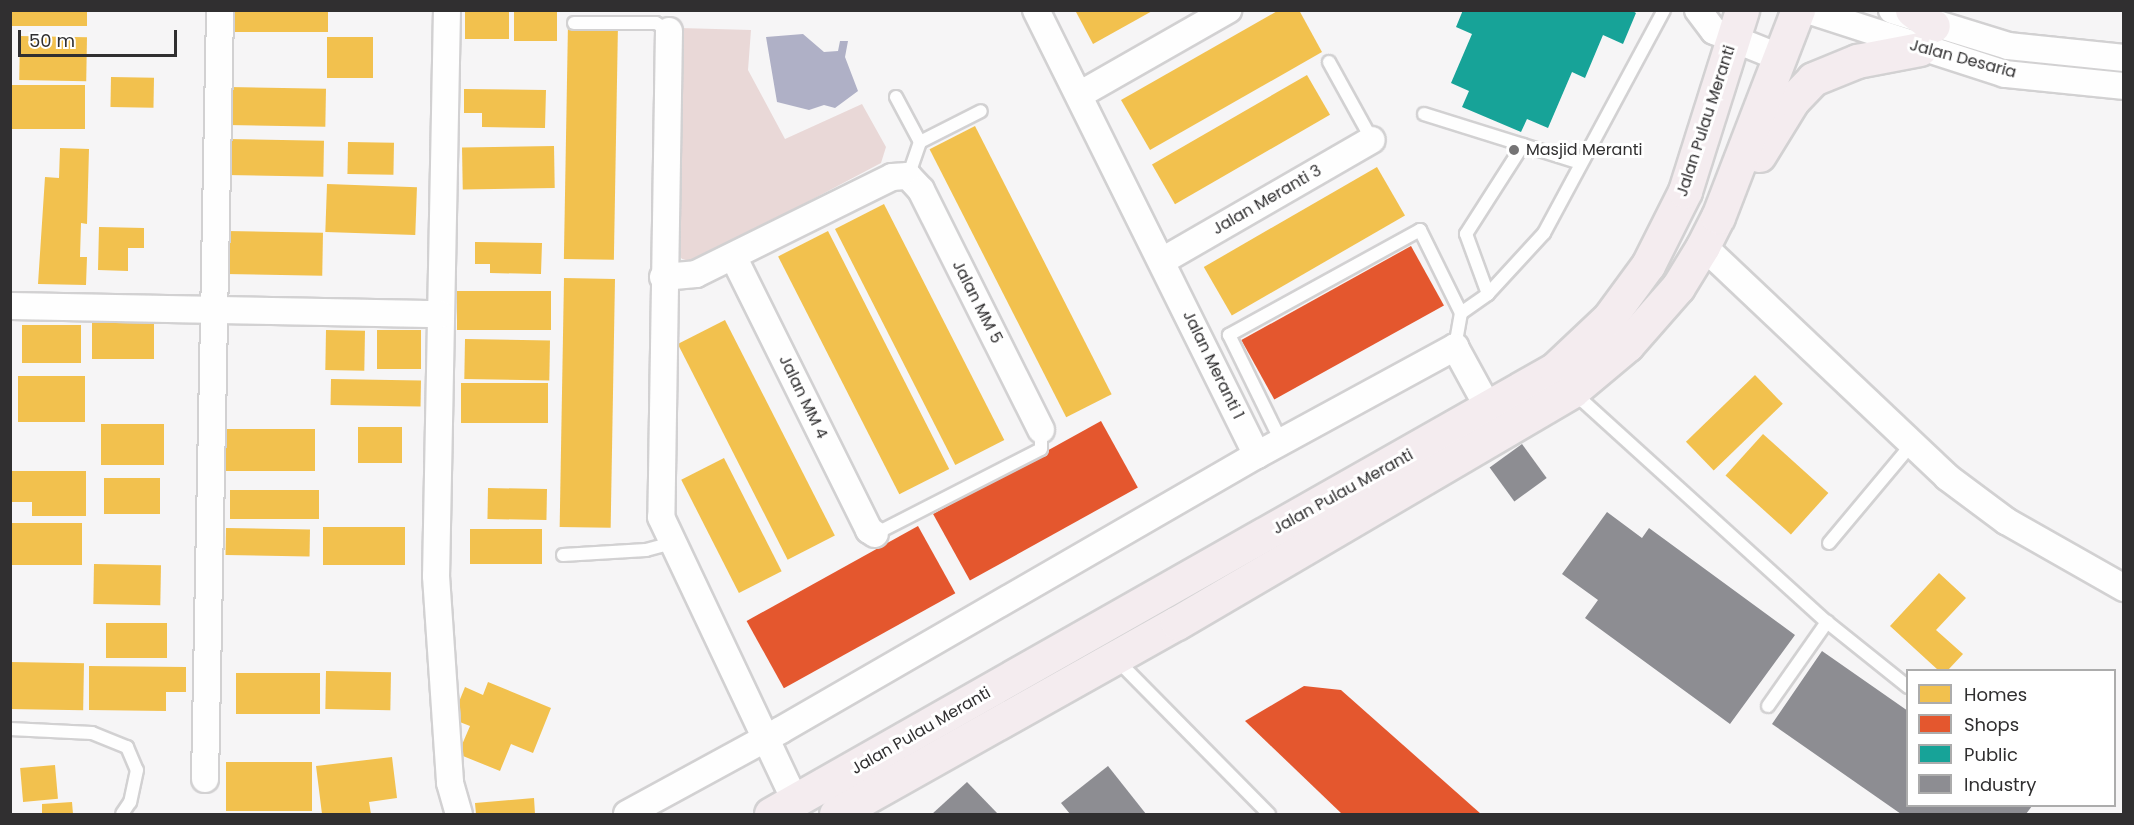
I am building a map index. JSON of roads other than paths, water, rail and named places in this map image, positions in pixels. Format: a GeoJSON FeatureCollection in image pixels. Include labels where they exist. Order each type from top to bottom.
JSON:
{"type":"FeatureCollection","features":[{"type":"Feature","properties":{"kind":"main road","name":"Jalan Pulau Meranti"},"geometry":{"type":"LineString","coordinates":[[836,814],[1115,658],[1572,391],[1627,345],[1678,286],[1703,246],[1718,218],[1798,10]]}},
{"type":"Feature","properties":{"kind":"main road","name":"Jalan Pulau Meranti"},"geometry":{"type":"LineString","coordinates":[[784,808],[1490,409],[1555,369],[1609,318],[1648,265],[1685,190],[1737,25]]}},
{"type":"Feature","properties":{"kind":"main road"},"geometry":{"type":"LineString","coordinates":[[1718,218],[1793,100],[1813,79],[1857,61],[1921,28]]}},
{"type":"Feature","properties":{"kind":"street"},"geometry":{"type":"LineString","coordinates":[[205,779],[220,10]]}},
{"type":"Feature","properties":{"kind":"street"},"geometry":{"type":"LineString","coordinates":[[447,10],[436,576],[450,783],[459,814]]}},
{"type":"Feature","properties":{"kind":"street","name":"Jalan Meranti 1"},"geometry":{"type":"LineString","coordinates":[[1036,10],[1257,454]]}},
{"type":"Feature","properties":{"kind":"street"},"geometry":{"type":"LineString","coordinates":[[1079,95],[1228,10]]}},
{"type":"Feature","properties":{"kind":"street"},"geometry":{"type":"LineString","coordinates":[[1698,10],[1714,31],[1737,25],[1781,58]]}},
{"type":"Feature","properties":{"kind":"street","name":"Jalan Desaria"},"geometry":{"type":"LineString","coordinates":[[1807,10],[1921,28],[2008,46],[2124,58]]}},
{"type":"Feature","properties":{"kind":"street","name":"Jalan Desaria"},"geometry":{"type":"LineString","coordinates":[[1892,10],[2004,74],[2124,86]]}},
{"type":"Feature","properties":{"kind":"street"},"geometry":{"type":"LineString","coordinates":[[669,31],[659,501],[661,517],[767,738],[784,808]]}},
{"type":"Feature","properties":{"kind":"street","name":"Jalan Meranti 3"},"geometry":{"type":"LineString","coordinates":[[1162,261],[1372,140]]}},
{"type":"Feature","properties":{"kind":"street"},"geometry":{"type":"LineString","coordinates":[[663,277],[696,274],[734,258],[891,177],[908,176]]}},
{"type":"Feature","properties":{"kind":"street","name":"Jalan MM 5"},"geometry":{"type":"LineString","coordinates":[[908,176],[921,190],[1041,430]]}},
{"type":"Feature","properties":{"kind":"street"},"geometry":{"type":"LineString","coordinates":[[1703,246],[1832,366],[1911,445],[2006,521],[2124,588]]}},
{"type":"Feature","properties":{"kind":"street","name":"Jalan MM 4"},"geometry":{"type":"LineString","coordinates":[[734,258],[869,530],[875,534]]}},
{"type":"Feature","properties":{"kind":"street"},"geometry":{"type":"LineString","coordinates":[[10,306],[441,314]]}},
{"type":"Feature","properties":{"kind":"street"},"geometry":{"type":"LineString","coordinates":[[627,814],[767,738],[1257,454],[1455,347],[1490,409]]}},
{"type":"Feature","properties":{"kind":"lane"},"geometry":{"type":"LineString","coordinates":[[1461,313],[1488,294],[1544,233],[1664,10]]}},
{"type":"Feature","properties":{"kind":"lane"},"geometry":{"type":"LineString","coordinates":[[574,23],[656,23],[669,31]]}},
{"type":"Feature","properties":{"kind":"lane"},"geometry":{"type":"LineString","coordinates":[[1329,62],[1372,140]]}},
{"type":"Feature","properties":{"kind":"lane"},"geometry":{"type":"LineString","coordinates":[[896,97],[920,142]]}},
{"type":"Feature","properties":{"kind":"lane"},"geometry":{"type":"LineString","coordinates":[[908,176],[920,142],[981,111]]}},
{"type":"Feature","properties":{"kind":"lane"},"geometry":{"type":"LineString","coordinates":[[1424,114],[1580,163]]}},
{"type":"Feature","properties":{"kind":"lane"},"geometry":{"type":"LineString","coordinates":[[1488,294],[1466,234],[1523,145]]}},
{"type":"Feature","properties":{"kind":"lane"},"geometry":{"type":"LineString","coordinates":[[1281,441],[1229,335],[1420,230],[1461,313],[1455,347]]}},
{"type":"Feature","properties":{"kind":"lane"},"geometry":{"type":"LineString","coordinates":[[1572,391],[1827,622],[1906,685]]}},
{"type":"Feature","properties":{"kind":"lane"},"geometry":{"type":"LineString","coordinates":[[875,534],[1041,449],[1041,430]]}},
{"type":"Feature","properties":{"kind":"lane"},"geometry":{"type":"LineString","coordinates":[[1829,543],[1911,445]]}},
{"type":"Feature","properties":{"kind":"lane"},"geometry":{"type":"LineString","coordinates":[[563,555],[646,550],[673,543]]}},
{"type":"Feature","properties":{"kind":"lane"},"geometry":{"type":"LineString","coordinates":[[1768,706],[1827,622]]}},
{"type":"Feature","properties":{"kind":"lane"},"geometry":{"type":"LineString","coordinates":[[1115,658],[1269,814]]}},
{"type":"Feature","properties":{"kind":"lane"},"geometry":{"type":"LineString","coordinates":[[10,729],[92,733],[127,747],[137,770],[130,802],[122,814]]}},
{"type":"Feature","properties":{"kind":"water"},"geometry":{"type":"Polygon","coordinates":[[[803,34],[824,52],[838,51],[840,41],[848,41],[845,57],[858,91],[835,108],[824,105],[809,110],[777,102],[766,37],[803,34]]]}},
{"type":"Feature","properties":{"kind":"place","name":"Masjid Meranti"},"geometry":{"type":"Point","coordinates":[1514,150]}}]}
